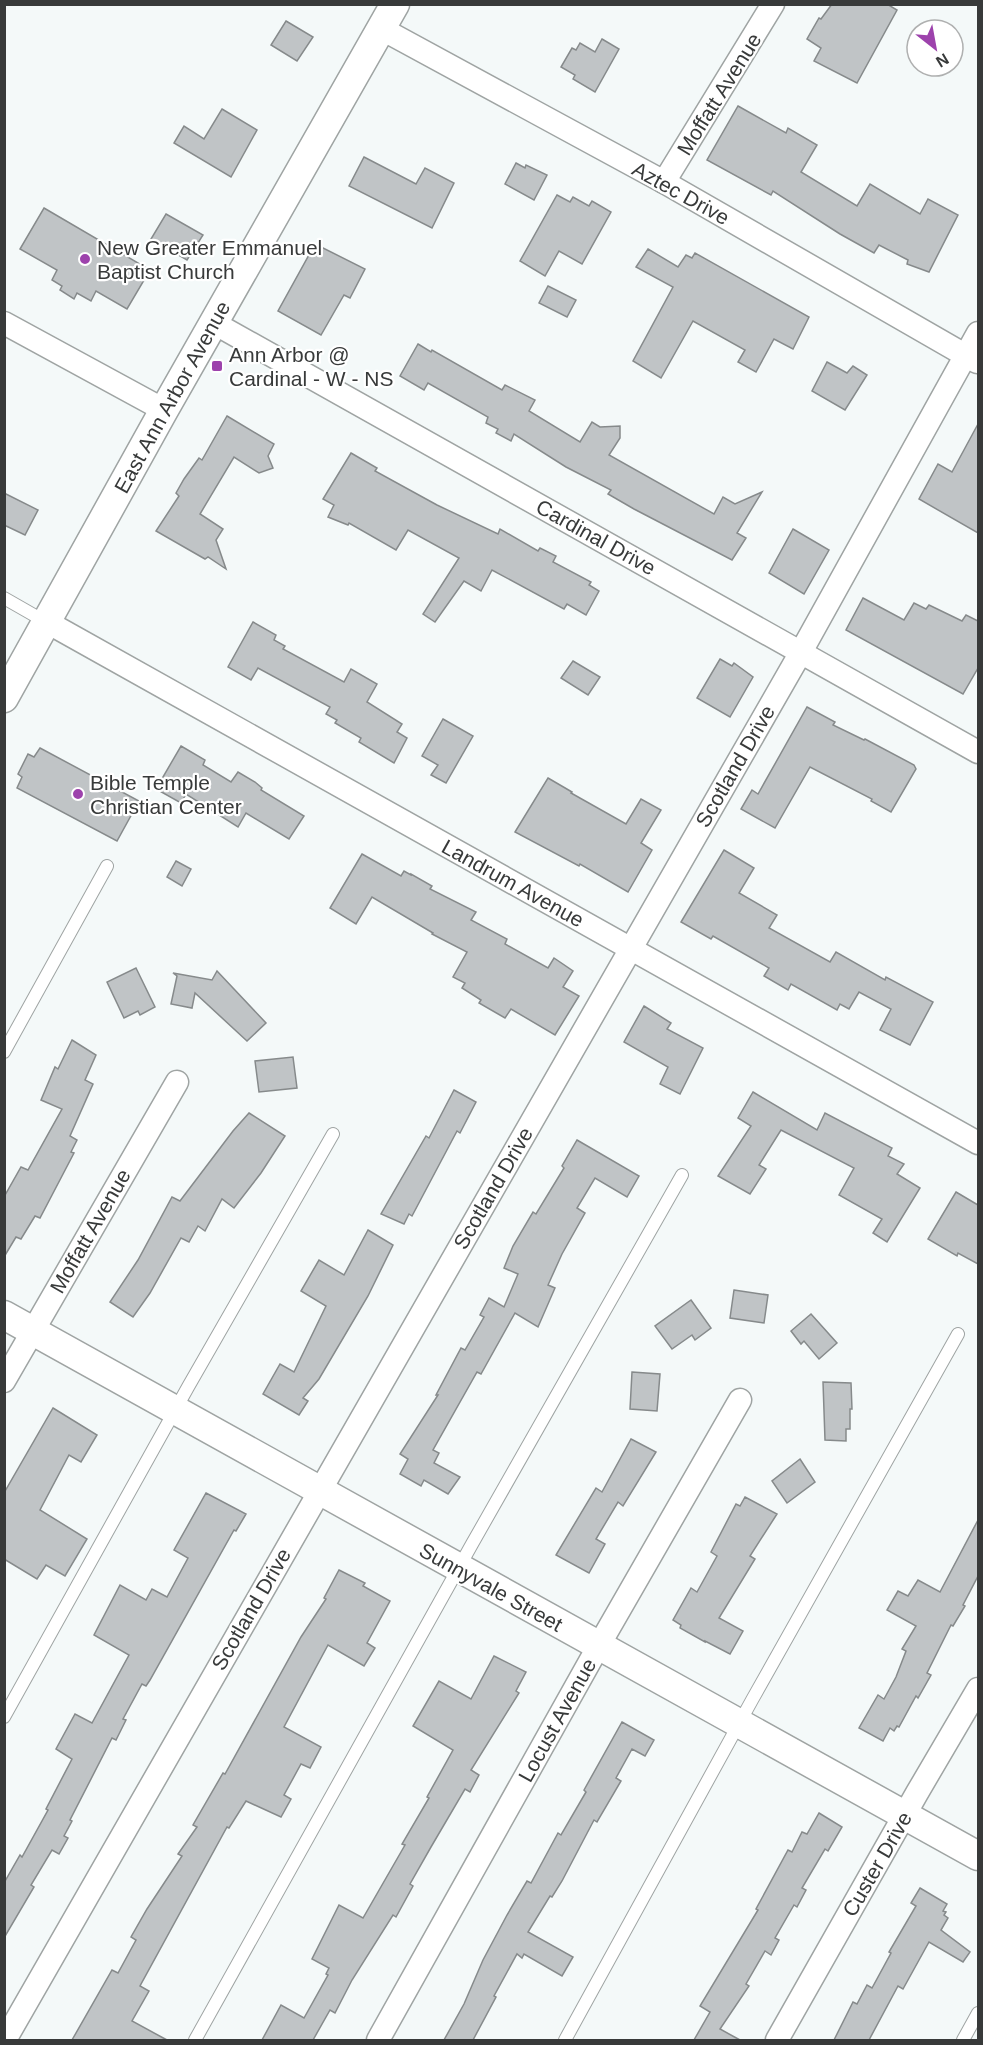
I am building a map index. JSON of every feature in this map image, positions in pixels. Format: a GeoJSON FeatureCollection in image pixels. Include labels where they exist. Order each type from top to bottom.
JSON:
{"type":"FeatureCollection","features":[{"type":"Feature","properties":{"kind":"street","name":"Moffatt Avenue"},"geometry":{"type":"LineString","coordinates":[[664,182],[773,4]]}},
{"type":"Feature","properties":{"kind":"street","name":"Aztec Drive"},"geometry":{"type":"LineString","coordinates":[[388,17],[664,182],[972,359]]}},
{"type":"Feature","properties":{"kind":"street","name":"East Ann Arbor Avenue"},"geometry":{"type":"LineString","coordinates":[[4,698],[164,410],[388,17]]}},
{"type":"Feature","properties":{"kind":"street"},"geometry":{"type":"LineString","coordinates":[[4,323],[164,410]]}},
{"type":"Feature","properties":{"kind":"street","name":"Cardinal Drive"},"geometry":{"type":"LineString","coordinates":[[214,323],[978,752]]}},
{"type":"Feature","properties":{"kind":"street","name":"Scotland Drive"},"geometry":{"type":"LineString","coordinates":[[5,2040],[630,949],[972,359],[978,333]]}},
{"type":"Feature","properties":{"kind":"street","name":"Landrum Avenue"},"geometry":{"type":"LineString","coordinates":[[47,622],[978,1143]]}},
{"type":"Feature","properties":{"kind":"street","name":"Moffatt Avenue"},"geometry":{"type":"LineString","coordinates":[[4,1381],[177,1082]]}},
{"type":"Feature","properties":{"kind":"street","name":"Sunnyvale Street"},"geometry":{"type":"LineString","coordinates":[[4,1315],[598,1647],[978,1856]]}},
{"type":"Feature","properties":{"kind":"street","name":"Locust Avenue"},"geometry":{"type":"LineString","coordinates":[[378,2040],[598,1647],[740,1401]]}},
{"type":"Feature","properties":{"kind":"street","name":"Custer Drive"},"geometry":{"type":"LineString","coordinates":[[777,2040],[978,1689]]}},
{"type":"Feature","properties":{"kind":"lane"},"geometry":{"type":"LineString","coordinates":[[4,598],[47,622]]}},
{"type":"Feature","properties":{"kind":"lane"},"geometry":{"type":"LineString","coordinates":[[4,1052],[107,867]]}},
{"type":"Feature","properties":{"kind":"lane"},"geometry":{"type":"LineString","coordinates":[[4,1717],[333,1134]]}},
{"type":"Feature","properties":{"kind":"lane"},"geometry":{"type":"LineString","coordinates":[[195,2040],[682,1175]]}},
{"type":"Feature","properties":{"kind":"lane"},"geometry":{"type":"LineString","coordinates":[[565,2040],[958,1334]]}},
{"type":"Feature","properties":{"kind":"lane"},"geometry":{"type":"LineString","coordinates":[[963,2040],[978,2013]]}},
{"type":"Feature","properties":{"kind":"building"},"geometry":{"type":"Polygon","coordinates":[[[832,4],[887,4],[897,10],[857,83],[814,61],[821,48],[807,39],[819,18],[821,19],[832,4]]]}},
{"type":"Feature","properties":{"kind":"building"},"geometry":{"type":"Polygon","coordinates":[[[286,21],[313,37],[297,61],[271,45],[286,21]]]}},
{"type":"Feature","properties":{"kind":"building"},"geometry":{"type":"Polygon","coordinates":[[[602,39],[619,49],[595,92],[573,79],[575,75],[561,67],[572,48],[576,50],[580,43],[595,52],[602,39]]]}},
{"type":"Feature","properties":{"kind":"building"},"geometry":{"type":"Polygon","coordinates":[[[738,106],[786,133],[788,128],[817,145],[801,172],[857,206],[870,184],[920,214],[928,199],[958,215],[929,272],[907,264],[908,260],[879,245],[874,253],[773,191],[771,195],[707,160],[738,106]]]}},
{"type":"Feature","properties":{"kind":"building"},"geometry":{"type":"Polygon","coordinates":[[[222,109],[257,130],[231,177],[174,143],[184,126],[204,139],[222,109]]]}},
{"type":"Feature","properties":{"kind":"building"},"geometry":{"type":"Polygon","coordinates":[[[364,157],[416,184],[425,168],[454,183],[432,228],[349,186],[364,157]]]}},
{"type":"Feature","properties":{"kind":"building"},"geometry":{"type":"Polygon","coordinates":[[[516,163],[547,175],[534,200],[505,184],[516,163]]]}},
{"type":"Feature","properties":{"kind":"building"},"geometry":{"type":"Polygon","coordinates":[[[557,195],[570,202],[573,197],[589,206],[592,201],[611,212],[582,264],[559,251],[545,276],[520,261],[557,195]]]}},
{"type":"Feature","properties":{"kind":"building","name":"New Greater Emmanuel Baptist Church"},"geometry":{"type":"Polygon","coordinates":[[[44,208],[150,270],[127,309],[96,291],[91,301],[77,293],[74,299],[60,290],[62,286],[52,280],[57,270],[20,249],[44,208]]]}},
{"type":"Feature","properties":{"kind":"building"},"geometry":{"type":"Polygon","coordinates":[[[166,214],[203,235],[187,260],[151,239],[166,214]]]}},
{"type":"Feature","properties":{"kind":"building"},"geometry":{"type":"Polygon","coordinates":[[[315,244],[365,269],[350,298],[344,295],[321,335],[278,311],[315,244]]]}},
{"type":"Feature","properties":{"kind":"building"},"geometry":{"type":"Polygon","coordinates":[[[648,249],[678,267],[686,255],[692,258],[695,253],[809,317],[793,349],[774,339],[756,372],[738,362],[745,350],[693,321],[661,378],[633,361],[673,287],[636,267],[648,249]]]}},
{"type":"Feature","properties":{"kind":"building"},"geometry":{"type":"Polygon","coordinates":[[[548,286],[576,300],[567,317],[539,303],[548,286]]]}},
{"type":"Feature","properties":{"kind":"building"},"geometry":{"type":"Polygon","coordinates":[[[418,344],[502,390],[505,385],[535,400],[529,411],[580,442],[592,422],[600,427],[620,426],[620,438],[609,455],[714,514],[723,497],[735,504],[762,492],[737,533],[746,538],[732,560],[608,494],[611,490],[566,467],[514,434],[511,441],[496,433],[498,429],[486,423],[488,417],[428,383],[424,390],[400,376],[418,344]]]}},
{"type":"Feature","properties":{"kind":"building"},"geometry":{"type":"Polygon","coordinates":[[[827,362],[847,373],[853,366],[867,375],[845,410],[812,391],[827,362]]]}},
{"type":"Feature","properties":{"kind":"building"},"geometry":{"type":"Polygon","coordinates":[[[227,416],[274,444],[268,456],[273,468],[259,473],[234,457],[200,514],[223,529],[216,540],[226,569],[208,557],[205,559],[156,531],[179,496],[176,493],[184,479],[199,458],[202,460],[227,416]]]}},
{"type":"Feature","properties":{"kind":"building"},"geometry":{"type":"Polygon","coordinates":[[[978,424],[978,533],[919,499],[938,464],[952,472],[978,424]]]}},
{"type":"Feature","properties":{"kind":"building"},"geometry":{"type":"Polygon","coordinates":[[[351,453],[377,468],[375,471],[437,505],[498,534],[500,529],[538,551],[540,548],[556,556],[553,562],[591,582],[589,585],[599,591],[586,615],[567,604],[564,609],[492,570],[481,591],[464,581],[435,622],[423,614],[459,558],[408,530],[396,550],[349,523],[348,525],[328,517],[334,505],[323,499],[351,453]]]}},
{"type":"Feature","properties":{"kind":"building"},"geometry":{"type":"Polygon","coordinates":[[[4,493],[38,510],[25,535],[4,525],[4,493]]]}},
{"type":"Feature","properties":{"kind":"building"},"geometry":{"type":"Polygon","coordinates":[[[793,529],[829,550],[804,594],[769,573],[793,529]]]}},
{"type":"Feature","properties":{"kind":"building"},"geometry":{"type":"Polygon","coordinates":[[[863,598],[904,620],[914,603],[926,609],[929,605],[962,621],[966,615],[978,621],[978,668],[963,694],[846,630],[863,598]]]}},
{"type":"Feature","properties":{"kind":"building"},"geometry":{"type":"Polygon","coordinates":[[[253,622],[276,635],[274,640],[285,646],[283,649],[344,682],[351,669],[377,684],[367,702],[402,724],[397,732],[407,738],[394,763],[359,742],[361,738],[335,723],[337,720],[326,714],[330,707],[258,668],[251,680],[228,667],[253,622]]]}},
{"type":"Feature","properties":{"kind":"building"},"geometry":{"type":"Polygon","coordinates":[[[720,659],[732,666],[734,663],[753,677],[730,717],[697,698],[720,659]]]}},
{"type":"Feature","properties":{"kind":"building"},"geometry":{"type":"Polygon","coordinates":[[[573,661],[600,677],[588,695],[561,678],[573,661]]]}},
{"type":"Feature","properties":{"kind":"building"},"geometry":{"type":"Polygon","coordinates":[[[807,707],[835,722],[833,725],[914,765],[916,769],[891,812],[871,801],[872,799],[810,767],[775,828],[741,809],[752,790],[758,794],[807,707]]]}},
{"type":"Feature","properties":{"kind":"building"},"geometry":{"type":"Polygon","coordinates":[[[443,719],[473,736],[446,783],[431,775],[438,765],[422,756],[443,719]]]}},
{"type":"Feature","properties":{"kind":"building"},"geometry":{"type":"Polygon","coordinates":[[[181,746],[205,760],[203,765],[231,782],[238,772],[255,782],[262,788],[261,790],[304,816],[289,839],[246,813],[238,827],[186,794],[181,803],[156,789],[181,746]]]}},
{"type":"Feature","properties":{"kind":"building","name":"Bible Temple Christian Center"},"geometry":{"type":"Polygon","coordinates":[[[40,748],[139,801],[117,841],[17,788],[22,777],[18,774],[28,754],[34,757],[40,748]]]}},
{"type":"Feature","properties":{"kind":"building"},"geometry":{"type":"Polygon","coordinates":[[[548,778],[626,824],[641,799],[661,810],[641,843],[652,850],[628,892],[580,864],[579,866],[515,832],[548,778]]]}},
{"type":"Feature","properties":{"kind":"building"},"geometry":{"type":"Polygon","coordinates":[[[724,850],[754,868],[739,893],[777,915],[769,928],[830,962],[836,952],[885,980],[886,977],[933,1002],[910,1045],[880,1030],[891,1009],[859,992],[849,1009],[840,1004],[837,1010],[791,984],[788,990],[764,976],[769,968],[713,936],[711,939],[681,922],[724,850]]]}},
{"type":"Feature","properties":{"kind":"building"},"geometry":{"type":"Polygon","coordinates":[[[362,854],[401,876],[404,871],[411,874],[432,886],[430,889],[476,912],[471,920],[507,939],[505,944],[548,968],[554,958],[573,971],[563,987],[579,996],[555,1035],[511,1009],[505,1018],[479,1003],[481,1000],[462,988],[465,983],[453,977],[467,952],[432,934],[372,897],[356,924],[330,908],[362,854]]]}},
{"type":"Feature","properties":{"kind":"building"},"geometry":{"type":"Polygon","coordinates":[[[176,861],[191,869],[182,886],[167,877],[176,861]]]}},
{"type":"Feature","properties":{"kind":"building"},"geometry":{"type":"Polygon","coordinates":[[[136,968],[155,1007],[140,1015],[138,1011],[124,1018],[107,982],[136,968]]]}},
{"type":"Feature","properties":{"kind":"building"},"geometry":{"type":"Polygon","coordinates":[[[217,971],[266,1023],[247,1041],[195,993],[192,1008],[171,1004],[177,976],[173,973],[212,980],[217,971]]]}},
{"type":"Feature","properties":{"kind":"building"},"geometry":{"type":"Polygon","coordinates":[[[644,1006],[671,1023],[667,1029],[703,1048],[680,1094],[660,1084],[668,1067],[624,1042],[644,1006]]]}},
{"type":"Feature","properties":{"kind":"building"},"geometry":{"type":"Polygon","coordinates":[[[72,1040],[96,1055],[85,1080],[93,1084],[70,1136],[77,1140],[71,1152],[74,1153],[40,1218],[35,1216],[21,1239],[16,1237],[4,1257],[4,1197],[21,1167],[28,1170],[62,1109],[41,1100],[55,1067],[58,1069],[72,1040]]]}},
{"type":"Feature","properties":{"kind":"building"},"geometry":{"type":"Polygon","coordinates":[[[293,1057],[297,1088],[259,1092],[255,1061],[293,1057]]]}},
{"type":"Feature","properties":{"kind":"building"},"geometry":{"type":"Polygon","coordinates":[[[454,1090],[476,1102],[460,1133],[457,1131],[412,1216],[409,1214],[404,1224],[381,1214],[426,1136],[429,1138],[454,1090]]]}},
{"type":"Feature","properties":{"kind":"building"},"geometry":{"type":"Polygon","coordinates":[[[753,1092],[817,1130],[825,1113],[892,1148],[888,1156],[904,1164],[897,1174],[920,1188],[887,1242],[873,1233],[882,1219],[839,1195],[854,1168],[781,1130],[759,1165],[766,1169],[750,1194],[718,1176],[751,1126],[738,1118],[753,1092]]]}},
{"type":"Feature","properties":{"kind":"building"},"geometry":{"type":"Polygon","coordinates":[[[249,1113],[285,1136],[261,1173],[234,1208],[222,1199],[205,1231],[198,1226],[189,1242],[181,1238],[150,1293],[133,1317],[110,1302],[138,1260],[172,1197],[180,1201],[249,1113]]]}},
{"type":"Feature","properties":{"kind":"building"},"geometry":{"type":"Polygon","coordinates":[[[577,1140],[639,1176],[627,1197],[595,1178],[577,1208],[585,1213],[548,1285],[555,1288],[538,1327],[515,1313],[481,1374],[477,1372],[433,1450],[439,1453],[434,1463],[460,1477],[448,1494],[424,1480],[421,1486],[400,1474],[408,1459],[400,1454],[438,1395],[436,1395],[461,1348],[465,1350],[484,1317],[480,1315],[489,1298],[504,1307],[518,1274],[504,1268],[513,1246],[533,1212],[536,1214],[564,1168],[562,1166],[577,1140]]]}},
{"type":"Feature","properties":{"kind":"building"},"geometry":{"type":"Polygon","coordinates":[[[956,1192],[978,1205],[978,1264],[958,1253],[957,1256],[928,1239],[956,1192]]]}},
{"type":"Feature","properties":{"kind":"building"},"geometry":{"type":"Polygon","coordinates":[[[368,1230],[393,1245],[368,1296],[319,1379],[303,1398],[308,1401],[299,1415],[263,1394],[280,1364],[294,1372],[326,1306],[301,1291],[319,1260],[344,1275],[368,1230]]]}},
{"type":"Feature","properties":{"kind":"building"},"geometry":{"type":"Polygon","coordinates":[[[734,1290],[768,1295],[764,1323],[730,1318],[734,1290]]]}},
{"type":"Feature","properties":{"kind":"building"},"geometry":{"type":"Polygon","coordinates":[[[691,1300],[711,1328],[695,1340],[692,1335],[672,1349],[655,1326],[691,1300]]]}},
{"type":"Feature","properties":{"kind":"building"},"geometry":{"type":"Polygon","coordinates":[[[811,1314],[837,1343],[819,1359],[804,1341],[801,1344],[791,1331],[811,1314]]]}},
{"type":"Feature","properties":{"kind":"building"},"geometry":{"type":"Polygon","coordinates":[[[632,1372],[660,1374],[657,1411],[630,1409],[632,1372]]]}},
{"type":"Feature","properties":{"kind":"building"},"geometry":{"type":"Polygon","coordinates":[[[823,1382],[851,1383],[852,1409],[850,1409],[850,1429],[846,1429],[846,1441],[825,1440],[823,1382]]]}},
{"type":"Feature","properties":{"kind":"building"},"geometry":{"type":"Polygon","coordinates":[[[53,1408],[97,1435],[81,1462],[69,1455],[40,1510],[87,1539],[65,1576],[46,1565],[37,1579],[4,1559],[4,1493],[53,1408]]]}},
{"type":"Feature","properties":{"kind":"building"},"geometry":{"type":"Polygon","coordinates":[[[631,1439],[656,1452],[623,1506],[618,1502],[596,1539],[605,1544],[589,1573],[556,1555],[596,1488],[602,1492],[631,1439]]]}},
{"type":"Feature","properties":{"kind":"building"},"geometry":{"type":"Polygon","coordinates":[[[800,1459],[815,1482],[787,1503],[772,1481],[800,1459]]]}},
{"type":"Feature","properties":{"kind":"building"},"geometry":{"type":"Polygon","coordinates":[[[206,1493],[246,1514],[236,1531],[234,1530],[150,1680],[146,1686],[142,1684],[123,1719],[126,1720],[116,1740],[112,1738],[70,1820],[72,1821],[64,1836],[68,1838],[59,1854],[52,1850],[31,1885],[34,1887],[4,1938],[4,1883],[20,1855],[22,1857],[48,1810],[46,1809],[72,1759],[56,1749],[75,1714],[92,1723],[129,1655],[94,1635],[120,1585],[146,1600],[152,1589],[167,1597],[188,1558],[174,1550],[206,1493]]]}},
{"type":"Feature","properties":{"kind":"building"},"geometry":{"type":"Polygon","coordinates":[[[745,1497],[777,1514],[750,1556],[755,1559],[719,1618],[743,1631],[730,1654],[680,1628],[681,1625],[673,1620],[691,1588],[697,1592],[717,1556],[711,1552],[736,1504],[740,1506],[745,1497]]]}},
{"type":"Feature","properties":{"kind":"building"},"geometry":{"type":"Polygon","coordinates":[[[978,1520],[978,1576],[963,1605],[965,1606],[953,1626],[951,1625],[927,1673],[931,1675],[918,1698],[916,1696],[899,1727],[897,1726],[894,1731],[890,1728],[883,1741],[859,1728],[878,1695],[884,1699],[906,1651],[902,1649],[916,1626],[887,1610],[898,1591],[908,1596],[918,1580],[940,1592],[978,1520]]]}},
{"type":"Feature","properties":{"kind":"building"},"geometry":{"type":"Polygon","coordinates":[[[339,1570],[365,1583],[363,1586],[390,1601],[367,1643],[375,1648],[364,1666],[328,1645],[284,1727],[321,1747],[310,1768],[301,1764],[284,1795],[291,1799],[281,1817],[246,1801],[229,1828],[227,1827],[140,1986],[149,1991],[132,2021],[167,2040],[72,2040],[112,1970],[118,1973],[136,1940],[131,1937],[182,1856],[178,1854],[197,1827],[193,1825],[223,1773],[225,1774],[301,1637],[326,1599],[324,1598],[339,1570]]]}},
{"type":"Feature","properties":{"kind":"building"},"geometry":{"type":"Polygon","coordinates":[[[494,1656],[526,1672],[516,1691],[519,1693],[471,1770],[479,1775],[470,1792],[465,1789],[431,1847],[410,1884],[413,1886],[396,1917],[393,1915],[352,1980],[335,2013],[330,2010],[313,2040],[262,2040],[281,2005],[304,2018],[328,1975],[326,1974],[329,1968],[312,1959],[339,1905],[363,1918],[405,1845],[402,1844],[453,1750],[413,1726],[439,1681],[471,1699],[494,1656]]]}},
{"type":"Feature","properties":{"kind":"building"},"geometry":{"type":"Polygon","coordinates":[[[622,1722],[654,1740],[645,1756],[632,1749],[616,1778],[621,1781],[597,1822],[594,1820],[562,1881],[528,1932],[573,1957],[562,1976],[524,1954],[522,1958],[517,1954],[473,2040],[444,2040],[507,1915],[527,1881],[531,1883],[558,1833],[561,1835],[622,1722]]]}},
{"type":"Feature","properties":{"kind":"building"},"geometry":{"type":"Polygon","coordinates":[[[819,1813],[842,1827],[828,1851],[825,1849],[802,1888],[806,1890],[797,1907],[794,1905],[775,1938],[779,1940],[771,1955],[765,1951],[746,1984],[749,1986],[720,2029],[740,2040],[694,2040],[710,2012],[700,2006],[758,1910],[756,1909],[788,1850],[792,1852],[802,1832],[807,1834],[819,1813]]]}},
{"type":"Feature","properties":{"kind":"building"},"geometry":{"type":"Polygon","coordinates":[[[920,1888],[947,1904],[943,1911],[946,1912],[944,1915],[948,1918],[941,1930],[970,1952],[963,1962],[929,1942],[903,1989],[898,1986],[869,2040],[834,2040],[853,2002],[857,2004],[867,1985],[872,1988],[891,1953],[889,1952],[916,1906],[911,1903],[920,1888]]]}},
{"type":"Feature","properties":{"kind":"place","name":"New Greater Emmanuel Baptist Church"},"geometry":{"type":"Point","coordinates":[85,259]}},
{"type":"Feature","properties":{"kind":"place","name":"Ann Arbor @ Cardinal - W - NS"},"geometry":{"type":"Point","coordinates":[217,366]}},
{"type":"Feature","properties":{"kind":"place","name":"Bible Temple Christian Center"},"geometry":{"type":"Point","coordinates":[78,794]}}]}
